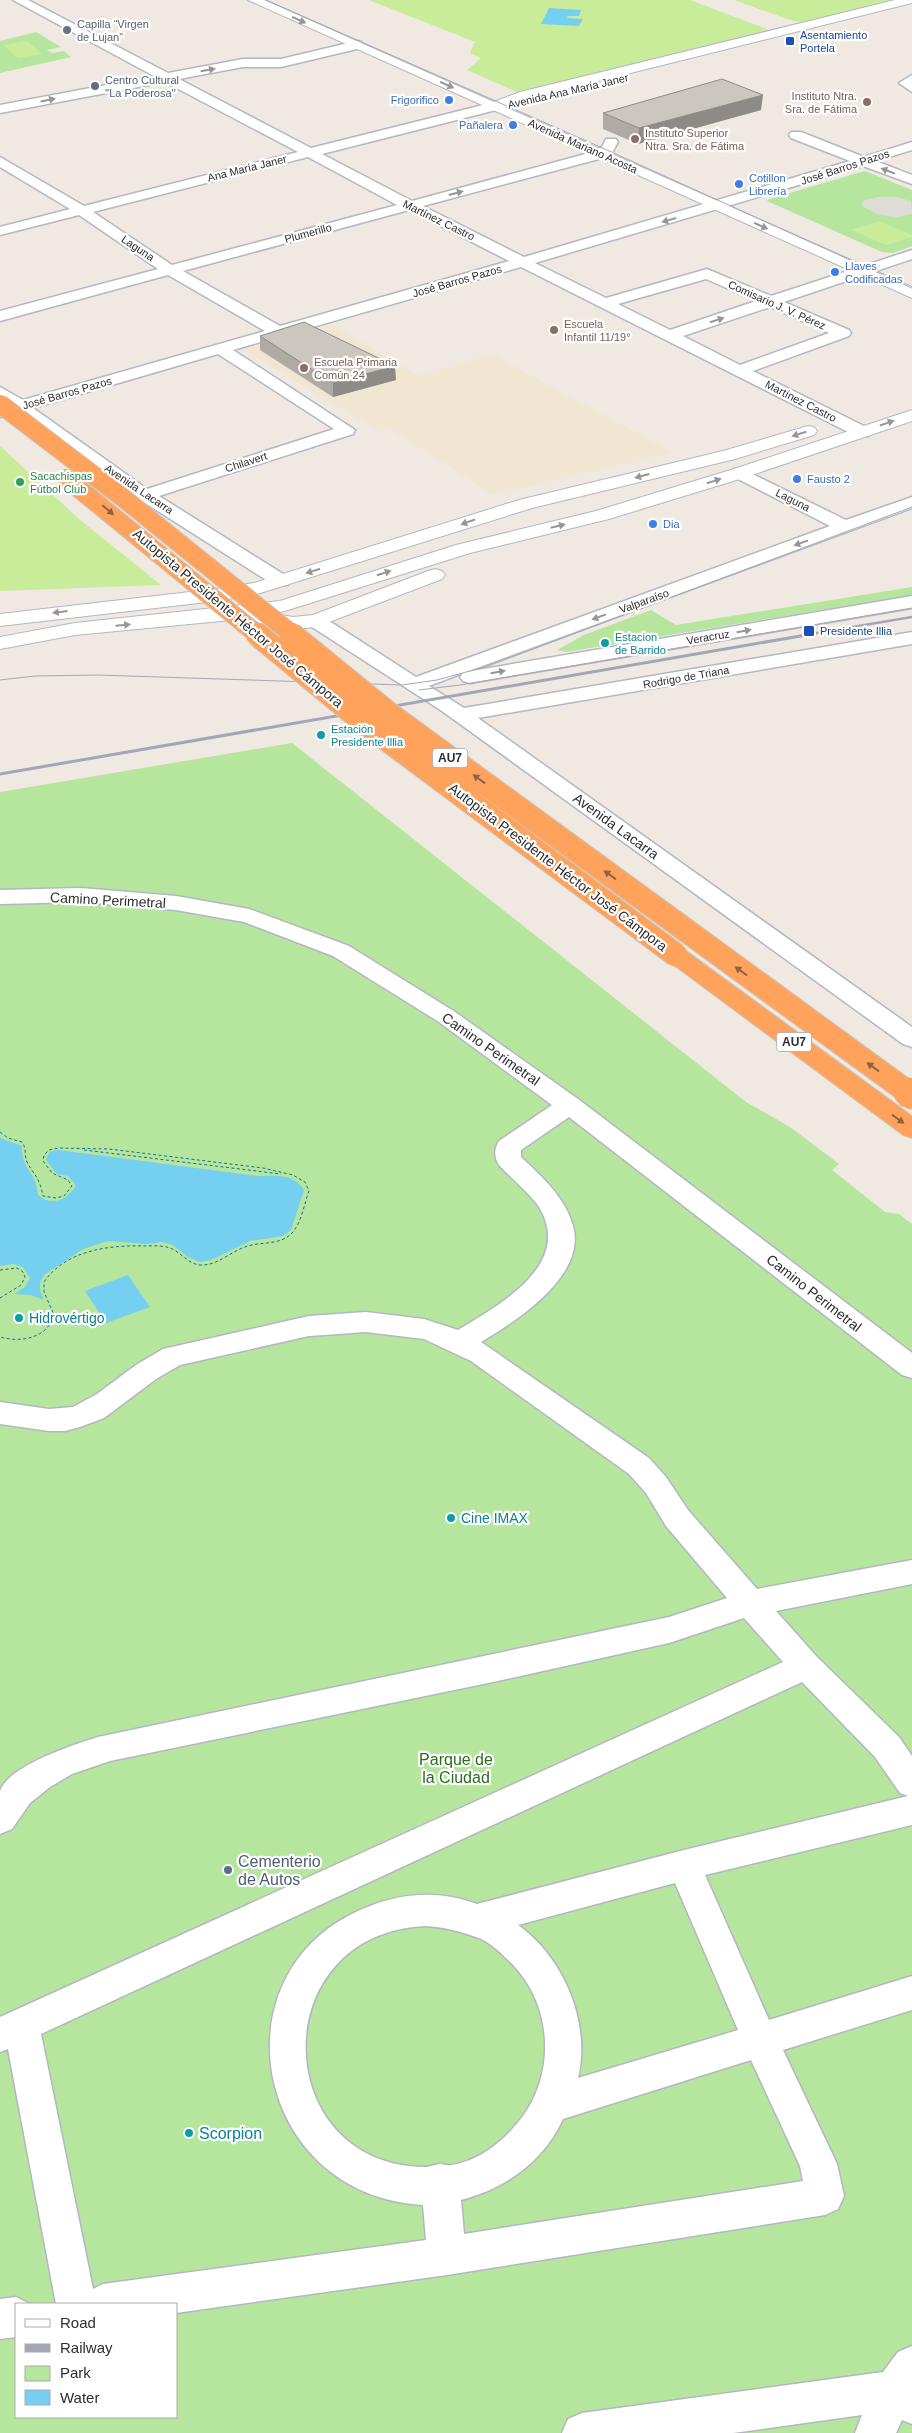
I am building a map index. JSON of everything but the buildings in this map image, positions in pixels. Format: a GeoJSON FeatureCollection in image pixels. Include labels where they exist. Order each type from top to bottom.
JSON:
{"type":"FeatureCollection","features":[{"type":"Feature","properties":{"kind":"highway","name":"Autopista Presidente Héctor José Cámpora"},"geometry":{"type":"LineString","coordinates":[[10,405],[388,713],[912,1095]]}},
{"type":"Feature","properties":{"kind":"highway","name":"Autopista Presidente Héctor José Cámpora"},"geometry":{"type":"LineString","coordinates":[[0,427],[100,504],[366,724],[912,1129]]}},
{"type":"Feature","properties":{"kind":"main road","name":"Avenida Mariano Acosta"},"geometry":{"type":"LineString","coordinates":[[254,0],[912,293]]}},
{"type":"Feature","properties":{"kind":"main road"},"geometry":{"type":"LineString","coordinates":[[285,0],[340,24]]}},
{"type":"Feature","properties":{"kind":"main road","name":"Avenida Ana María Janer"},"geometry":{"type":"LineString","coordinates":[[495,106],[523,103],[630,73],[796,32],[910,0]]}},
{"type":"Feature","properties":{"kind":"main road","name":"Avenida Ana María Janer"},"geometry":{"type":"LineString","coordinates":[[796,32],[912,8]]}},
{"type":"Feature","properties":{"kind":"main road"},"geometry":{"type":"LineString","coordinates":[[494,91],[523,103]]}},
{"type":"Feature","properties":{"kind":"main road","name":"Avenida Mariano Acosta"},"geometry":{"type":"LineString","coordinates":[[594,134],[627,148]]}},
{"type":"Feature","properties":{"kind":"main road"},"geometry":{"type":"LineString","coordinates":[[717,189],[764,208]]}},
{"type":"Feature","properties":{"kind":"main road"},"geometry":{"type":"LineString","coordinates":[[869,255],[904,270]]}},
{"type":"Feature","properties":{"kind":"main road"},"geometry":{"type":"LineString","coordinates":[[0,620],[216,595],[281,581],[495,514],[729,455],[912,397]]}},
{"type":"Feature","properties":{"kind":"main road"},"geometry":{"type":"LineString","coordinates":[[0,643],[75,629],[243,613],[301,602],[422,561],[602,515],[740,473],[912,415]]}},
{"type":"Feature","properties":{"kind":"main road"},"geometry":{"type":"LineString","coordinates":[[602,515],[590,511],[583,506],[582,499],[586,494],[611,484]]}},
{"type":"Feature","properties":{"kind":"main road"},"geometry":{"type":"LineString","coordinates":[[243,613],[269,620],[292,623],[316,621],[500,550],[535,527],[530,518],[514,513],[495,514]]}},
{"type":"Feature","properties":{"kind":"street","name":"Martínez Castro"},"geometry":{"type":"LineString","coordinates":[[19,1],[409,205],[862,432]]}},
{"type":"Feature","properties":{"kind":"street"},"geometry":{"type":"LineString","coordinates":[[0,109],[243,64],[281,63],[357,45]]}},
{"type":"Feature","properties":{"kind":"street"},"geometry":{"type":"LineString","coordinates":[[912,79],[905,83],[912,88]]}},
{"type":"Feature","properties":{"kind":"street","name":"Ana María Janer"},"geometry":{"type":"LineString","coordinates":[[0,231],[495,106]]}},
{"type":"Feature","properties":{"kind":"street"},"geometry":{"type":"LineString","coordinates":[[796,135],[912,180]]}},
{"type":"Feature","properties":{"kind":"street"},"geometry":{"type":"LineString","coordinates":[[600,154],[609,147],[611,142]]}},
{"type":"Feature","properties":{"kind":"street","name":"José Barros Pazos"},"geometry":{"type":"LineString","coordinates":[[0,412],[10,405],[222,350],[740,199],[912,146]]}},
{"type":"Feature","properties":{"kind":"street","name":"Plumerillo"},"geometry":{"type":"LineString","coordinates":[[0,316],[600,154]]}},
{"type":"Feature","properties":{"kind":"street","name":"Laguna"},"geometry":{"type":"LineString","coordinates":[[0,161],[25,178],[81,210],[170,270],[279,332]]}},
{"type":"Feature","properties":{"kind":"street"},"geometry":{"type":"LineString","coordinates":[[8,182],[25,178]]}},
{"type":"Feature","properties":{"kind":"street"},"geometry":{"type":"LineString","coordinates":[[670,335],[912,254]]}},
{"type":"Feature","properties":{"kind":"street","name":"Comisario J. V. Pérez"},"geometry":{"type":"LineString","coordinates":[[605,303],[707,274],[843,334],[740,370]]}},
{"type":"Feature","properties":{"kind":"street","name":"Chilavert"},"geometry":{"type":"LineString","coordinates":[[145,495],[347,430],[222,350]]}},
{"type":"Feature","properties":{"kind":"street","name":"Avenida Lacarra"},"geometry":{"type":"LineString","coordinates":[[0,392],[10,405],[145,495],[281,581]]}},
{"type":"Feature","properties":{"kind":"street","name":"Laguna"},"geometry":{"type":"LineString","coordinates":[[740,473],[846,527]]}},
{"type":"Feature","properties":{"kind":"street","name":"Valparaíso"},"geometry":{"type":"LineString","coordinates":[[415,684],[912,502]]}},
{"type":"Feature","properties":{"kind":"street","name":"Valparaíso"},"geometry":{"type":"LineString","coordinates":[[873,517],[912,511]]}},
{"type":"Feature","properties":{"kind":"street","name":"Veracruz"},"geometry":{"type":"LineString","coordinates":[[415,684],[465,678],[912,602]]}},
{"type":"Feature","properties":{"kind":"street","name":"Avenida Lacarra"},"geometry":{"type":"LineString","coordinates":[[316,621],[460,715],[912,1039]]}},
{"type":"Feature","properties":{"kind":"street","name":"Rodrigo de Triana"},"geometry":{"type":"LineString","coordinates":[[460,715],[912,638]]}},
{"type":"Feature","properties":{"kind":"street","name":"Camino Perimetral"},"geometry":{"type":"LineString","coordinates":[[0,897],[82,896],[176,903],[249,916],[341,951],[448,1018],[568,1104],[912,1368]]}},
{"type":"Feature","properties":{"kind":"street"},"geometry":{"type":"LineString","coordinates":[[460,1342],[505,1314],[546,1280],[559,1259],[562,1233],[550,1204],[508,1159],[508,1146],[568,1104]]}},
{"type":"Feature","properties":{"kind":"street"},"geometry":{"type":"LineString","coordinates":[[0,1412],[45,1420],[65,1420],[83,1415],[102,1404],[155,1363],[172,1356],[310,1326],[342,1323],[393,1324],[424,1329],[460,1342],[511,1374],[639,1466],[656,1485],[678,1518],[751,1603],[806,1666],[887,1748],[912,1783]]}},
{"type":"Feature","properties":{"kind":"street"},"geometry":{"type":"LineString","coordinates":[[0,1818],[18,1793],[40,1773],[69,1760],[110,1747],[493,1669],[669,1630],[751,1603],[912,1572]]}},
{"type":"Feature","properties":{"kind":"street"},"geometry":{"type":"LineString","coordinates":[[76,2303],[11,2030],[806,1666]]}},
{"type":"Feature","properties":{"kind":"street"},"geometry":{"type":"LineString","coordinates":[[474,1921],[684,1865],[912,1810]]}},
{"type":"Feature","properties":{"kind":"street"},"geometry":{"type":"LineString","coordinates":[[110,2303],[446,2256],[825,2196],[818,2164],[760,2040],[684,1865]]}},
{"type":"Feature","properties":{"kind":"street"},"geometry":{"type":"LineString","coordinates":[[429,1913],[474,1921],[512,1942],[528,1956],[542,1973],[553,1991],[561,2011],[566,2054],[563,2076],[553,2104],[532,2136],[515,2152],[495,2165],[474,2175],[440,2182],[403,2182],[380,2177],[356,2168],[336,2154],[318,2139],[304,2120],[293,2099],[286,2077],[283,2055],[284,2032],[289,2010],[298,1989],[310,1970],[325,1953],[343,1939],[377,1922],[406,1915],[429,1913]]}},
{"type":"Feature","properties":{"kind":"street"},"geometry":{"type":"LineString","coordinates":[[553,2104],[912,1993]]}},
{"type":"Feature","properties":{"kind":"street"},"geometry":{"type":"LineString","coordinates":[[440,2182],[446,2256]]}},
{"type":"Feature","properties":{"kind":"street"},"geometry":{"type":"LineString","coordinates":[[0,2319],[15,2317]]}},
{"type":"Feature","properties":{"kind":"street"},"geometry":{"type":"LineString","coordinates":[[582,2433],[906,2387]]}},
{"type":"Feature","properties":{"kind":"street"},"geometry":{"type":"LineString","coordinates":[[875,2433],[906,2387]]}},
{"type":"Feature","properties":{"kind":"shaded area"},"geometry":{"type":"Polygon","coordinates":[[[878,197],[896,197],[911,201],[912,214],[897,217],[879,215],[863,207],[862,203],[865,200],[878,197]]]}},
{"type":"Feature","properties":{"kind":"shaded area"},"geometry":{"type":"Polygon","coordinates":[[[333,325],[418,376],[491,354],[674,453],[492,494],[389,428],[379,431],[243,350],[333,325]]]}},
{"type":"Feature","properties":{"kind":"green space"},"geometry":{"type":"Polygon","coordinates":[[[369,0],[690,0],[769,30],[517,92],[467,70],[481,58],[470,53],[475,42],[369,0]]]}},
{"type":"Feature","properties":{"kind":"green space"},"geometry":{"type":"Polygon","coordinates":[[[734,0],[895,0],[804,22],[793,21],[734,0]]]}},
{"type":"Feature","properties":{"kind":"green space"},"geometry":{"type":"Polygon","coordinates":[[[36,32],[61,47],[47,50],[52,53],[64,51],[71,57],[0,73],[0,41],[36,32]]]}},
{"type":"Feature","properties":{"kind":"green space"},"geometry":{"type":"Polygon","coordinates":[[[27,41],[42,54],[18,58],[3,45],[27,41]]]}},
{"type":"Feature","properties":{"kind":"green space"},"geometry":{"type":"Polygon","coordinates":[[[865,171],[912,190],[912,246],[893,253],[882,252],[767,201],[769,199],[865,171]]]}},
{"type":"Feature","properties":{"kind":"green space"},"geometry":{"type":"Polygon","coordinates":[[[879,221],[912,235],[912,237],[886,245],[851,230],[879,221]]]}},
{"type":"Feature","properties":{"kind":"green space","name":"Sacachispas Fútbol Club"},"geometry":{"type":"Polygon","coordinates":[[[0,446],[79,519],[161,585],[0,591],[0,446]]]}},
{"type":"Feature","properties":{"kind":"green space"},"geometry":{"type":"Polygon","coordinates":[[[912,587],[912,595],[566,652],[557,650],[584,635],[651,610],[676,625],[912,587]]]}},
{"type":"Feature","properties":{"kind":"green space","name":"Parque de la Ciudad"},"geometry":{"type":"Polygon","coordinates":[[[292,743],[746,1102],[790,1127],[839,1164],[832,1170],[885,1212],[899,1214],[912,1224],[912,2433],[0,2433],[0,792],[292,743]]]}},
{"type":"Feature","properties":{"kind":"water"},"geometry":{"type":"Polygon","coordinates":[[[549,8],[581,10],[579,16],[568,16],[567,18],[583,19],[579,26],[541,24],[549,8]]]}},
{"type":"Feature","properties":{"kind":"water"},"geometry":{"type":"Polygon","coordinates":[[[0,1138],[22,1146],[24,1161],[35,1180],[38,1195],[49,1201],[64,1198],[69,1195],[76,1185],[68,1176],[57,1174],[46,1160],[49,1152],[58,1150],[258,1176],[278,1176],[290,1178],[304,1190],[291,1230],[283,1236],[250,1241],[211,1260],[200,1262],[188,1257],[173,1245],[162,1242],[147,1244],[108,1241],[83,1249],[44,1275],[40,1287],[44,1300],[31,1295],[14,1294],[25,1287],[30,1278],[23,1267],[13,1264],[0,1266],[0,1138]]]}},
{"type":"Feature","properties":{"kind":"water"},"geometry":{"type":"Polygon","coordinates":[[[128,1275],[150,1307],[106,1323],[85,1291],[128,1275]]]}},
{"type":"Feature","properties":{"kind":"ferry route"},"geometry":{"type":"LineString","coordinates":[[0,1132],[8,1138],[22,1142],[27,1162],[38,1180],[43,1196],[56,1198],[64,1196],[72,1186],[68,1180],[52,1173],[43,1161],[44,1155],[49,1150],[59,1148],[109,1149],[263,1168],[293,1175],[305,1182],[309,1191],[298,1224],[287,1237],[276,1242],[257,1244],[239,1249],[218,1261],[206,1265],[196,1264],[174,1250],[160,1246],[117,1247],[76,1256],[53,1271],[44,1282],[44,1292],[54,1315],[46,1329],[40,1334],[25,1339],[0,1337]]}},
{"type":"Feature","properties":{"kind":"ferry route"},"geometry":{"type":"LineString","coordinates":[[84,1150],[281,1174]]}},
{"type":"Feature","properties":{"kind":"ferry route"},"geometry":{"type":"LineString","coordinates":[[0,1270],[17,1268],[23,1272],[25,1277],[21,1285],[0,1298]]}},
{"type":"Feature","properties":{"kind":"tram line"},"geometry":{"type":"LineString","coordinates":[[266,0],[607,150],[912,288]]}},
{"type":"Feature","properties":{"kind":"tram line"},"geometry":{"type":"LineString","coordinates":[[0,680],[35,676],[98,675],[402,685],[437,680],[488,666],[912,507]]}},
{"type":"Feature","properties":{"kind":"tram line"},"geometry":{"type":"LineString","coordinates":[[419,690],[460,685],[912,608]]}},
{"type":"Feature","properties":{"kind":"railway"},"geometry":{"type":"LineString","coordinates":[[805,635],[912,617]]}},
{"type":"Feature","properties":{"kind":"railway"},"geometry":{"type":"LineString","coordinates":[[0,774],[812,634]]}},
{"type":"Feature","properties":{"kind":"place","name":"Capilla “Virgen de Lujan”"},"geometry":{"type":"Point","coordinates":[67,30]}},
{"type":"Feature","properties":{"kind":"place","name":"Asentamiento Portela"},"geometry":{"type":"Point","coordinates":[790,41]}},
{"type":"Feature","properties":{"kind":"place","name":"Centro Cultural ''La Poderosa''"},"geometry":{"type":"Point","coordinates":[95,86]}},
{"type":"Feature","properties":{"kind":"place","name":"Frigorifico"},"geometry":{"type":"Point","coordinates":[449,100]}},
{"type":"Feature","properties":{"kind":"place","name":"Instituto Ntra. Sra. de Fátima"},"geometry":{"type":"Point","coordinates":[867,102]}},
{"type":"Feature","properties":{"kind":"place","name":"Pañalera"},"geometry":{"type":"Point","coordinates":[513,125]}},
{"type":"Feature","properties":{"kind":"place","name":"Instituto Superior Ntra. Sra. de Fátima"},"geometry":{"type":"Point","coordinates":[635,139]}},
{"type":"Feature","properties":{"kind":"place","name":"Cotillon Librería"},"geometry":{"type":"Point","coordinates":[739,184]}},
{"type":"Feature","properties":{"kind":"place","name":"Llaves Codificadas"},"geometry":{"type":"Point","coordinates":[835,272]}},
{"type":"Feature","properties":{"kind":"place","name":"Escuela Infantil 11/19°"},"geometry":{"type":"Point","coordinates":[554,330]}},
{"type":"Feature","properties":{"kind":"place","name":"Escuela Primaria Común 24"},"geometry":{"type":"Point","coordinates":[304,368]}},
{"type":"Feature","properties":{"kind":"place","name":"Fausto 2"},"geometry":{"type":"Point","coordinates":[797,479]}},
{"type":"Feature","properties":{"kind":"place","name":"Sacachispas Fútbol Club"},"geometry":{"type":"Point","coordinates":[20,482]}},
{"type":"Feature","properties":{"kind":"place","name":"Dia"},"geometry":{"type":"Point","coordinates":[653,524]}},
{"type":"Feature","properties":{"kind":"place","name":"Presidente Illia"},"geometry":{"type":"Point","coordinates":[809,631]}},
{"type":"Feature","properties":{"kind":"place","name":"Estacion de Barrido"},"geometry":{"type":"Point","coordinates":[605,643]}},
{"type":"Feature","properties":{"kind":"place","name":"Estación Presidente Illia"},"geometry":{"type":"Point","coordinates":[321,735]}},
{"type":"Feature","properties":{"kind":"place","name":"Hidrovértigo"},"geometry":{"type":"Point","coordinates":[19,1318]}},
{"type":"Feature","properties":{"kind":"place","name":"Cine IMAX"},"geometry":{"type":"Point","coordinates":[451,1518]}},
{"type":"Feature","properties":{"kind":"place","name":"Cementerio de Autos"},"geometry":{"type":"Point","coordinates":[228,1870]}},
{"type":"Feature","properties":{"kind":"place","name":"Scorpion"},"geometry":{"type":"Point","coordinates":[189,2133]}}]}
